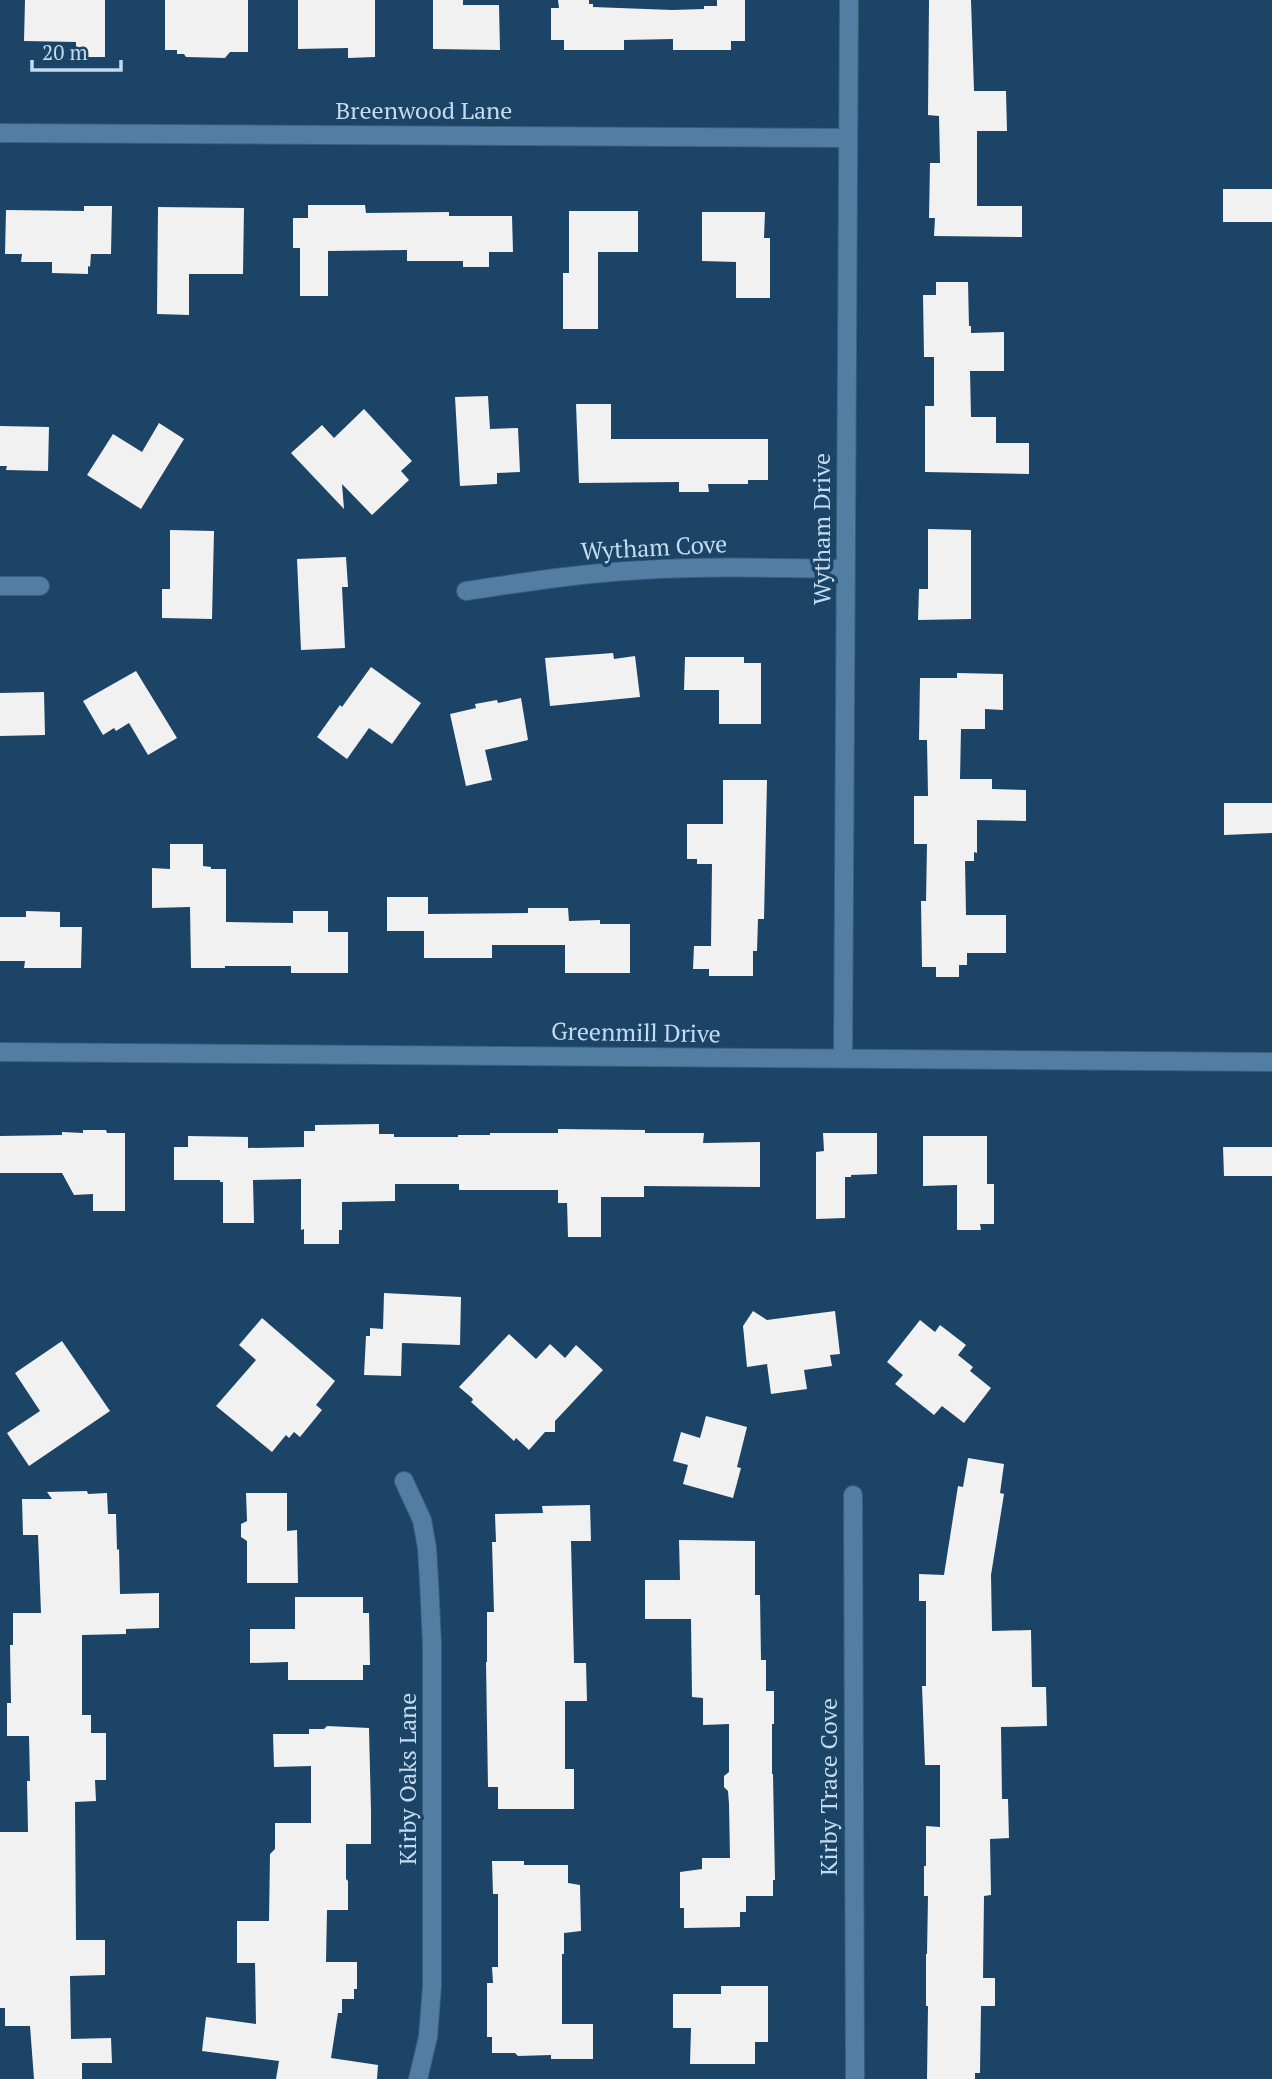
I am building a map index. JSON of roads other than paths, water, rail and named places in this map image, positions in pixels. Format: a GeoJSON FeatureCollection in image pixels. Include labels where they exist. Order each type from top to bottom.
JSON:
{"type":"FeatureCollection","features":[{"type":"Feature","properties":{"kind":"street","name":"Wytham Drive"},"geometry":{"type":"LineString","coordinates":[[842,1059],[849,0]]}},
{"type":"Feature","properties":{"kind":"street","name":"Breenwood Lane"},"geometry":{"type":"LineString","coordinates":[[0,133],[848,138]]}},
{"type":"Feature","properties":{"kind":"street","name":"Wytham Cove"},"geometry":{"type":"LineString","coordinates":[[466,591],[584,574],[641,570],[846,569]]}},
{"type":"Feature","properties":{"kind":"street"},"geometry":{"type":"LineString","coordinates":[[0,586],[40,586]]}},
{"type":"Feature","properties":{"kind":"street","name":"Greenmill Drive"},"geometry":{"type":"LineString","coordinates":[[0,1052],[1272,1062]]}},
{"type":"Feature","properties":{"kind":"street","name":"Kirby Oaks Lane"},"geometry":{"type":"LineString","coordinates":[[404,1481],[422,1520],[427,1548],[432,1644],[432,1986],[428,2037],[418,2079]]}},
{"type":"Feature","properties":{"kind":"street","name":"Kirby Trace Cove"},"geometry":{"type":"LineString","coordinates":[[853,1495],[855,2079]]}}]}
